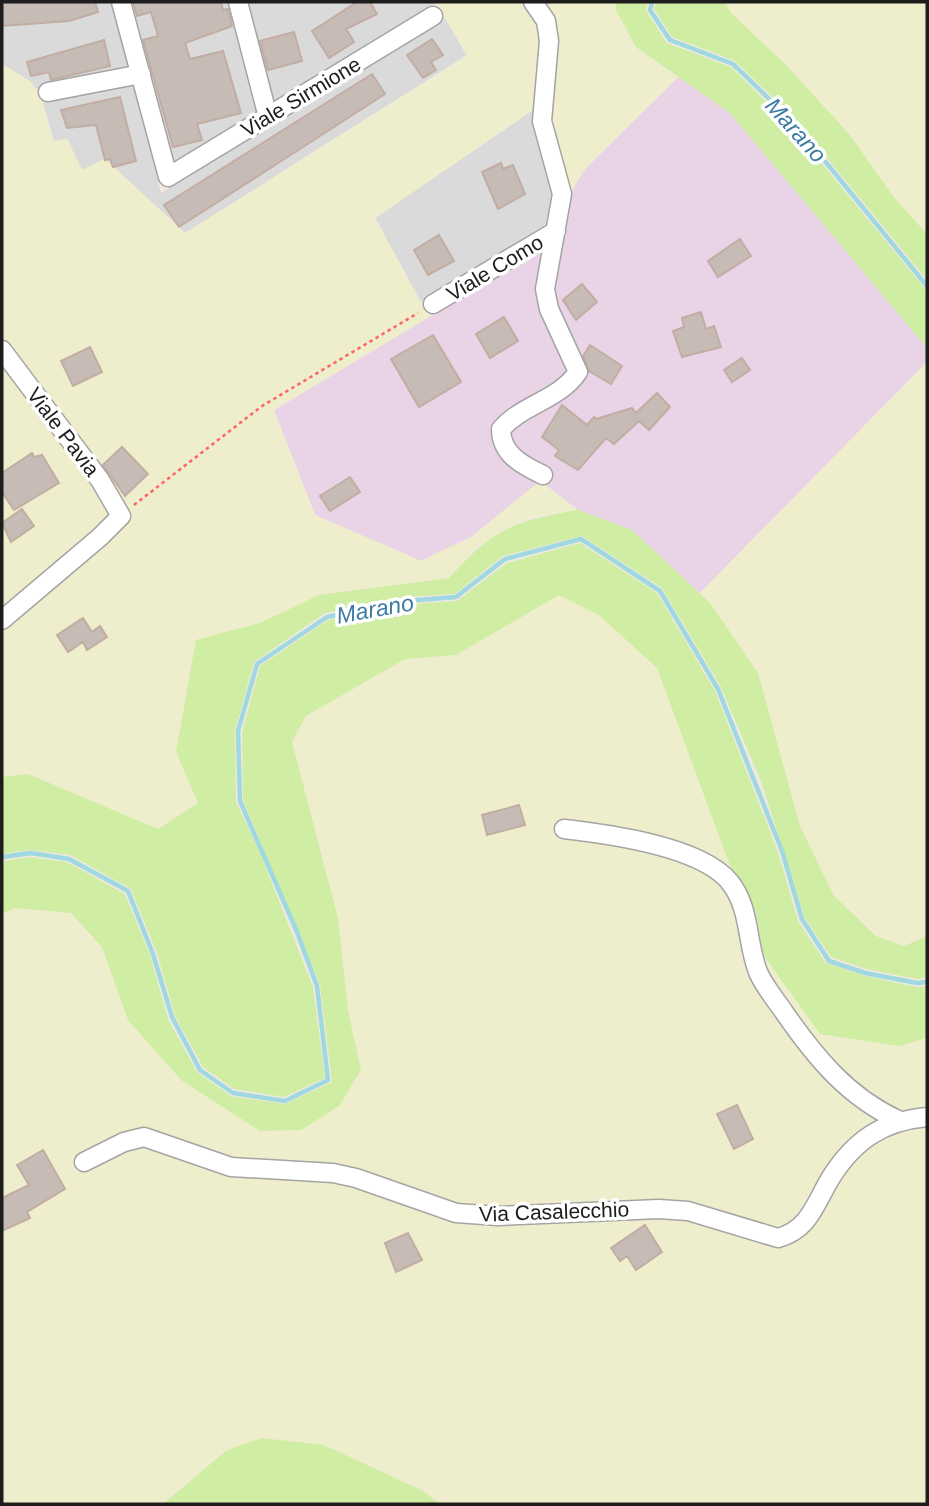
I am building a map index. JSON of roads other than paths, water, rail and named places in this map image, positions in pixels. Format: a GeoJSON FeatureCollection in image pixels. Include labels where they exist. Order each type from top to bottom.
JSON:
{"type":"FeatureCollection","features":[{"type":"Feature","properties":{"kind":"street"},"geometry":{"type":"LineString","coordinates":[[48,92],[141,74],[121,2]]}},
{"type":"Feature","properties":{"kind":"street"},"geometry":{"type":"LineString","coordinates":[[238,2],[268,117]]}},
{"type":"Feature","properties":{"kind":"street","name":"Viale Como"},"geometry":{"type":"LineString","coordinates":[[533,2],[546,21],[549,41],[542,121],[562,194],[545,289],[550,309],[578,372],[556,395],[512,417],[501,429],[501,440],[510,455],[543,475]]}},
{"type":"Feature","properties":{"kind":"street","name":"Viale Sirmione"},"geometry":{"type":"LineString","coordinates":[[141,74],[169,177],[433,16]]}},
{"type":"Feature","properties":{"kind":"street","name":"Viale Como"},"geometry":{"type":"LineString","coordinates":[[433,304],[556,231]]}},
{"type":"Feature","properties":{"kind":"street","name":"Viale Pavia"},"geometry":{"type":"LineString","coordinates":[[2,350],[100,480],[121,516],[2,620]]}},
{"type":"Feature","properties":{"kind":"street"},"geometry":{"type":"LineString","coordinates":[[564,829],[604,834],[683,854],[707,865],[728,880],[742,902],[758,972],[804,1042],[852,1093],[873,1108],[898,1120]]}},
{"type":"Feature","properties":{"kind":"street","name":"Via Casalecchio"},"geometry":{"type":"LineString","coordinates":[[84,1162],[124,1142],[144,1137],[231,1167],[356,1178],[456,1213],[498,1216],[659,1209],[688,1212],[778,1238],[800,1228],[831,1176],[851,1151],[876,1130],[898,1120],[927,1117]]}},
{"type":"Feature","properties":{"kind":"waterway","name":"Marano"},"geometry":{"type":"LineString","coordinates":[[652,2],[650,10],[670,40],[733,64],[793,122],[927,286]]}},
{"type":"Feature","properties":{"kind":"waterway","name":"Marano"},"geometry":{"type":"LineString","coordinates":[[2,857],[31,853],[69,859],[128,891],[153,954],[172,1017],[200,1070],[233,1093],[285,1101],[328,1080],[317,986],[297,932],[240,801],[238,731],[257,664],[327,617],[406,601],[456,597],[505,559],[581,539],[660,591],[718,689],[782,851],[802,919],[829,961],[865,973],[917,983],[927,982]]}}]}
